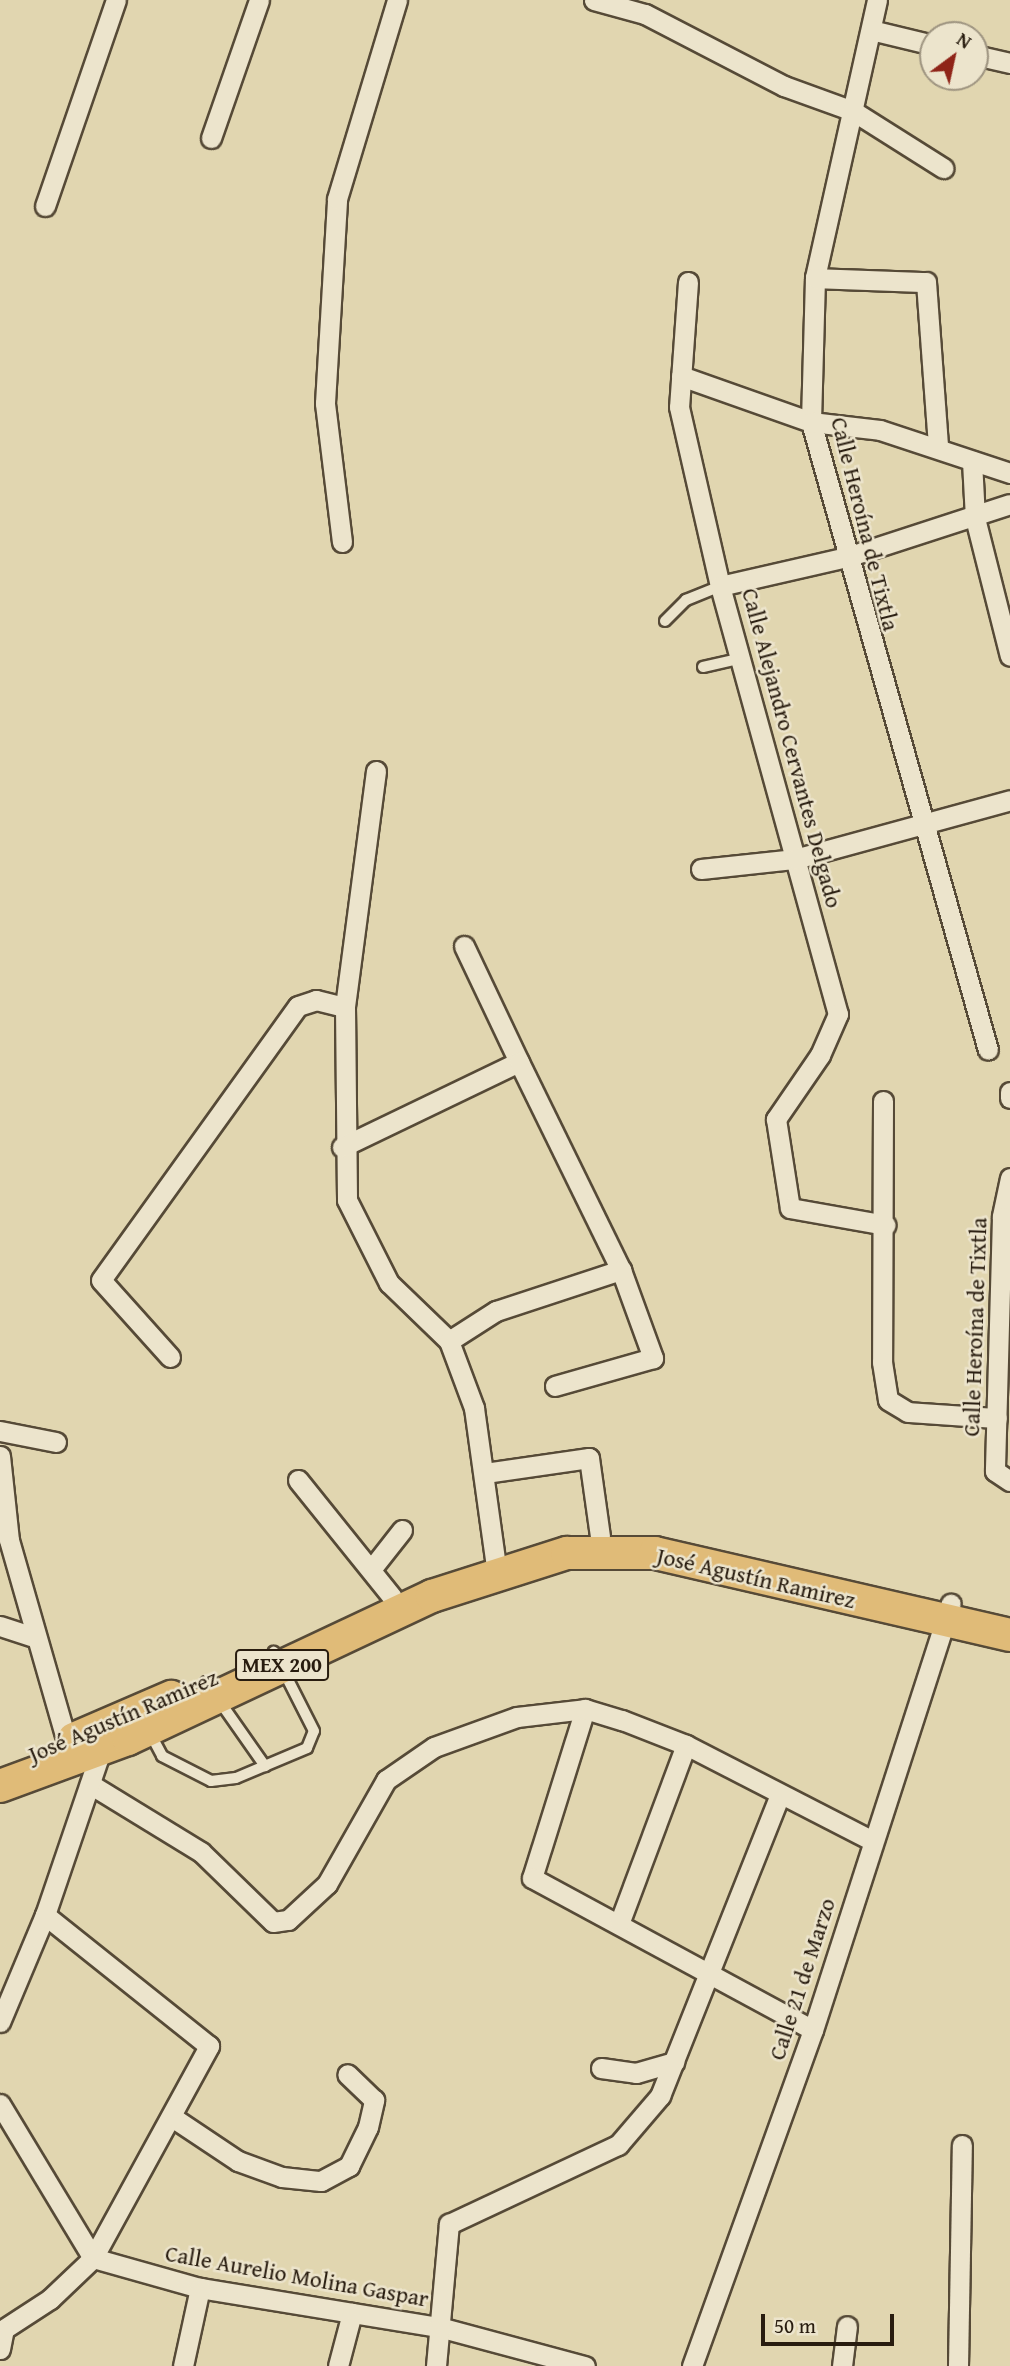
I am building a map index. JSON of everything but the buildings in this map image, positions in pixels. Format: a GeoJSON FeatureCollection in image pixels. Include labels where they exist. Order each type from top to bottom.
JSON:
{"type":"FeatureCollection","features":[{"type":"Feature","properties":{"kind":"main road","name":"José Agustín Ramirez"},"geometry":{"type":"LineString","coordinates":[[278,1658],[392,1597],[600,1536],[657,1537],[949,1614],[1010,1635]]}},
{"type":"Feature","properties":{"kind":"main road","name":"José Agustín Ramirez"},"geometry":{"type":"LineString","coordinates":[[0,1786],[278,1658],[495,1565],[567,1553],[655,1553],[949,1614],[1010,1620]]}},
{"type":"Feature","properties":{"kind":"main road","name":"José Agustín Ramirez"},"geometry":{"type":"LineString","coordinates":[[0,1767],[66,1742],[125,1727]]}},
{"type":"Feature","properties":{"kind":"street"},"geometry":{"type":"LineString","coordinates":[[46,206],[116,0]]}},
{"type":"Feature","properties":{"kind":"street"},"geometry":{"type":"LineString","coordinates":[[211,138],[259,0]]}},
{"type":"Feature","properties":{"kind":"street"},"geometry":{"type":"LineString","coordinates":[[342,542],[326,403],[334,226],[397,0]]}},
{"type":"Feature","properties":{"kind":"street"},"geometry":{"type":"LineString","coordinates":[[594,0],[645,13],[784,86],[853,111],[943,168]]}},
{"type":"Feature","properties":{"kind":"street","name":"Calle Heroína de Tixtla"},"geometry":{"type":"LineString","coordinates":[[877,0],[815,278],[811,422],[920,824],[988,1050]]}},
{"type":"Feature","properties":{"kind":"street"},"geometry":{"type":"LineString","coordinates":[[871,30],[919,42]]}},
{"type":"Feature","properties":{"kind":"street"},"geometry":{"type":"LineString","coordinates":[[989,59],[1010,64]]}},
{"type":"Feature","properties":{"kind":"street"},"geometry":{"type":"LineString","coordinates":[[815,278],[926,282],[938,447]]}},
{"type":"Feature","properties":{"kind":"street"},"geometry":{"type":"LineString","coordinates":[[688,282],[679,407],[720,586]]}},
{"type":"Feature","properties":{"kind":"street"},"geometry":{"type":"LineString","coordinates":[[681,376],[811,422],[880,430],[1010,473]]}},
{"type":"Feature","properties":{"kind":"street"},"geometry":{"type":"LineString","coordinates":[[972,461],[975,518],[1010,656]]}},
{"type":"Feature","properties":{"kind":"street","name":"Calle Alejandro Cervantes Delgado"},"geometry":{"type":"LineString","coordinates":[[884,1225],[790,1208],[776,1119],[820,1055],[838,1014],[744,658],[720,586],[847,557],[975,518],[1010,504]]}},
{"type":"Feature","properties":{"kind":"street"},"geometry":{"type":"LineString","coordinates":[[376,771],[345,1007],[342,1147],[347,1200],[389,1283],[449,1341],[474,1408],[485,1474],[495,1565]]}},
{"type":"Feature","properties":{"kind":"street"},"geometry":{"type":"LineString","coordinates":[[701,869],[795,859],[1010,800]]}},
{"type":"Feature","properties":{"kind":"street"},"geometry":{"type":"LineString","coordinates":[[464,946],[621,1270],[653,1358],[555,1386]]}},
{"type":"Feature","properties":{"kind":"street"},"geometry":{"type":"LineString","coordinates":[[170,1357],[101,1280],[298,1006],[316,1000],[345,1007]]}},
{"type":"Feature","properties":{"kind":"street"},"geometry":{"type":"LineString","coordinates":[[342,1147],[519,1062]]}},
{"type":"Feature","properties":{"kind":"street"},"geometry":{"type":"LineString","coordinates":[[883,1101],[882,1362],[888,1400],[908,1412],[997,1418]]}},
{"type":"Feature","properties":{"kind":"street","name":"Calle Heroína de Tixtla"},"geometry":{"type":"LineString","coordinates":[[1004,1479],[997,1418],[1002,1217],[1010,1178]]}},
{"type":"Feature","properties":{"kind":"street"},"geometry":{"type":"LineString","coordinates":[[449,1341],[496,1311],[621,1270]]}},
{"type":"Feature","properties":{"kind":"street"},"geometry":{"type":"LineString","coordinates":[[0,1431],[56,1442]]}},
{"type":"Feature","properties":{"kind":"street"},"geometry":{"type":"LineString","coordinates":[[0,1457],[9,1540],[32,1636],[66,1742]]}},
{"type":"Feature","properties":{"kind":"street"},"geometry":{"type":"LineString","coordinates":[[485,1474],[589,1458],[600,1536]]}},
{"type":"Feature","properties":{"kind":"street"},"geometry":{"type":"LineString","coordinates":[[298,1480],[373,1567],[392,1597]]}},
{"type":"Feature","properties":{"kind":"street"},"geometry":{"type":"LineString","coordinates":[[373,1567],[402,1530]]}},
{"type":"Feature","properties":{"kind":"street","name":"Calle 21 de Marzo"},"geometry":{"type":"LineString","coordinates":[[692,2366],[813,2030],[872,1840],[949,1614]]}},
{"type":"Feature","properties":{"kind":"street"},"geometry":{"type":"LineString","coordinates":[[0,1626],[32,1636]]}},
{"type":"Feature","properties":{"kind":"street"},"geometry":{"type":"LineString","coordinates":[[90,1784],[201,1852],[263,1915],[288,1920],[327,1885],[386,1780],[434,1748],[517,1717],[585,1709],[686,1745],[872,1840]]}},
{"type":"Feature","properties":{"kind":"street"},"geometry":{"type":"LineString","coordinates":[[585,1709],[532,1878],[710,1971],[813,2030]]}},
{"type":"Feature","properties":{"kind":"street"},"geometry":{"type":"LineString","coordinates":[[0,2022],[45,1915],[90,1784],[125,1727]]}},
{"type":"Feature","properties":{"kind":"street"},"geometry":{"type":"LineString","coordinates":[[619,1924],[686,1745]]}},
{"type":"Feature","properties":{"kind":"street"},"geometry":{"type":"LineString","coordinates":[[436,2366],[449,2224],[618,2145],[660,2096],[780,1795]]}},
{"type":"Feature","properties":{"kind":"street"},"geometry":{"type":"LineString","coordinates":[[0,2349],[2,2328],[50,2299],[93,2258],[209,2046],[45,1915]]}},
{"type":"Feature","properties":{"kind":"street"},"geometry":{"type":"LineString","coordinates":[[601,2068],[652,2072],[674,2062]]}},
{"type":"Feature","properties":{"kind":"street"},"geometry":{"type":"LineString","coordinates":[[172,2117],[238,2161],[282,2177],[321,2181],[349,2166],[368,2127],[374,2099],[347,2074]]}},
{"type":"Feature","properties":{"kind":"street"},"geometry":{"type":"LineString","coordinates":[[0,2104],[93,2258]]}},
{"type":"Feature","properties":{"kind":"street"},"geometry":{"type":"LineString","coordinates":[[958,2366],[962,2145]]}},
{"type":"Feature","properties":{"kind":"street","name":"Calle Aurelio Molina Gaspar"},"geometry":{"type":"LineString","coordinates":[[93,2258],[200,2288],[439,2327],[585,2366]]}},
{"type":"Feature","properties":{"kind":"street"},"geometry":{"type":"LineString","coordinates":[[183,2366],[200,2288]]}},
{"type":"Feature","properties":{"kind":"street"},"geometry":{"type":"LineString","coordinates":[[338,2366],[352,2313]]}},
{"type":"Feature","properties":{"kind":"street"},"geometry":{"type":"LineString","coordinates":[[842,2366],[847,2326]]}},
{"type":"Feature","properties":{"kind":"lane"},"geometry":{"type":"LineString","coordinates":[[665,621],[686,600],[720,586]]}},
{"type":"Feature","properties":{"kind":"lane"},"geometry":{"type":"LineString","coordinates":[[703,667],[744,658]]}},
{"type":"Feature","properties":{"kind":"lane"},"geometry":{"type":"LineString","coordinates":[[125,1727],[162,1756],[211,1781],[265,1766],[314,1740],[278,1658]]}},
{"type":"Feature","properties":{"kind":"lane"},"geometry":{"type":"LineString","coordinates":[[213,1689],[265,1766]]}}]}
